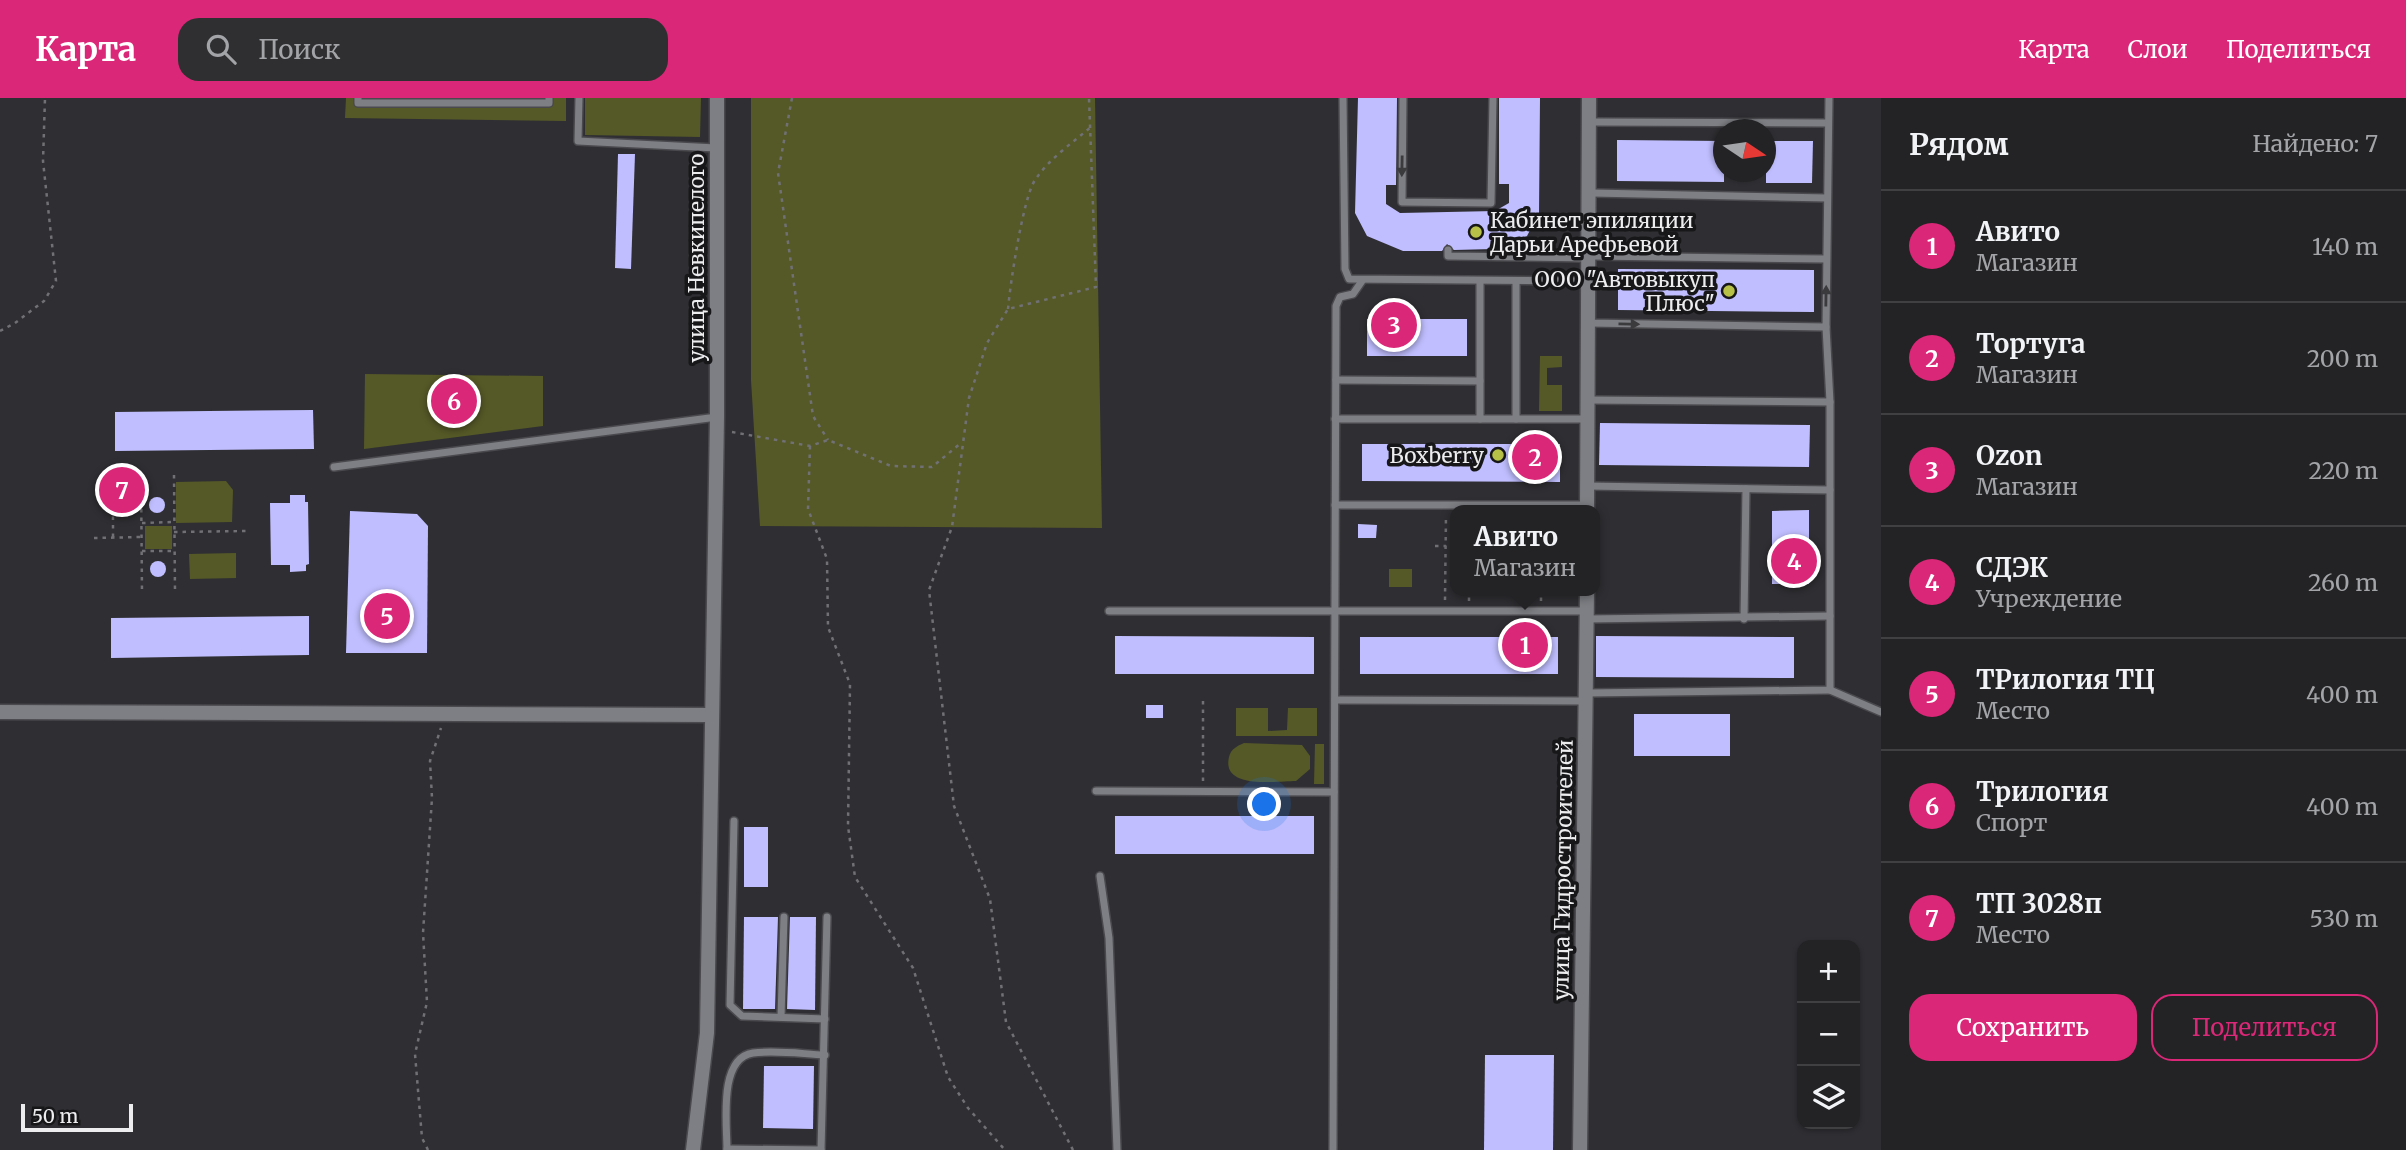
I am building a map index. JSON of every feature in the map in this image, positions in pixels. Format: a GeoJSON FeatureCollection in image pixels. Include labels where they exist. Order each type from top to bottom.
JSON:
{"type":"FeatureCollection","features":[{"type":"Feature","properties":{"kind":"street","name":"улица Невкипелого"},"geometry":{"type":"LineString","coordinates":[[693,1150],[707,1033],[717,417],[717,98]]}},
{"type":"Feature","properties":{"kind":"street"},"geometry":{"type":"LineString","coordinates":[[1587,505],[1589,98]]}},
{"type":"Feature","properties":{"kind":"street","name":"улица Гидростроителей"},"geometry":{"type":"LineString","coordinates":[[1580,1150],[1587,596]]}},
{"type":"Feature","properties":{"kind":"street"},"geometry":{"type":"LineString","coordinates":[[0,712],[712,715]]}},
{"type":"Feature","properties":{"kind":"lane"},"geometry":{"type":"LineString","coordinates":[[358,98],[358,103],[549,103],[549,98]]}},
{"type":"Feature","properties":{"kind":"lane"},"geometry":{"type":"LineString","coordinates":[[579,98],[578,141],[717,148]]}},
{"type":"Feature","properties":{"kind":"lane"},"geometry":{"type":"LineString","coordinates":[[1343,98],[1345,269],[1349,279],[1588,281]]}},
{"type":"Feature","properties":{"kind":"lane"},"geometry":{"type":"LineString","coordinates":[[1403,98],[1402,202],[1447,203],[1491,203],[1493,98]]}},
{"type":"Feature","properties":{"kind":"lane"},"geometry":{"type":"LineString","coordinates":[[1594,98],[1590,323],[1826,327]]}},
{"type":"Feature","properties":{"kind":"lane"},"geometry":{"type":"LineString","coordinates":[[1829,98],[1826,327],[1830,402],[1830,690]]}},
{"type":"Feature","properties":{"kind":"lane"},"geometry":{"type":"LineString","coordinates":[[1594,122],[1828,123]]}},
{"type":"Feature","properties":{"kind":"lane"},"geometry":{"type":"LineString","coordinates":[[1593,193],[1827,198]]}},
{"type":"Feature","properties":{"kind":"lane"},"geometry":{"type":"LineString","coordinates":[[1447,203],[1447,212]]}},
{"type":"Feature","properties":{"kind":"lane"},"geometry":{"type":"LineString","coordinates":[[1448,250],[1448,256],[1826,259]]}},
{"type":"Feature","properties":{"kind":"lane"},"geometry":{"type":"LineString","coordinates":[[1333,1150],[1337,301],[1340,296],[1353,294],[1362,281]]}},
{"type":"Feature","properties":{"kind":"lane"},"geometry":{"type":"LineString","coordinates":[[1480,281],[1480,419]]}},
{"type":"Feature","properties":{"kind":"lane"},"geometry":{"type":"LineString","coordinates":[[1516,281],[1516,419]]}},
{"type":"Feature","properties":{"kind":"lane"},"geometry":{"type":"LineString","coordinates":[[1336,380],[1480,381]]}},
{"type":"Feature","properties":{"kind":"lane"},"geometry":{"type":"LineString","coordinates":[[1588,400],[1830,402]]}},
{"type":"Feature","properties":{"kind":"lane"},"geometry":{"type":"LineString","coordinates":[[334,467],[717,417]]}},
{"type":"Feature","properties":{"kind":"lane"},"geometry":{"type":"LineString","coordinates":[[1335,419],[1588,419]]}},
{"type":"Feature","properties":{"kind":"lane"},"geometry":{"type":"LineString","coordinates":[[1588,486],[1830,490]]}},
{"type":"Feature","properties":{"kind":"lane"},"geometry":{"type":"LineString","coordinates":[[1744,619],[1746,489]]}},
{"type":"Feature","properties":{"kind":"lane"},"geometry":{"type":"LineString","coordinates":[[1335,505],[1450,505]]}},
{"type":"Feature","properties":{"kind":"lane"},"geometry":{"type":"LineString","coordinates":[[1109,611],[1445,611],[1744,619],[1830,616]]}},
{"type":"Feature","properties":{"kind":"lane"},"geometry":{"type":"LineString","coordinates":[[1335,701],[1830,690],[1881,712]]}},
{"type":"Feature","properties":{"kind":"lane"},"geometry":{"type":"LineString","coordinates":[[1096,791],[1334,792]]}},
{"type":"Feature","properties":{"kind":"lane"},"geometry":{"type":"LineString","coordinates":[[734,821],[730,1005],[742,1016],[825,1019]]}},
{"type":"Feature","properties":{"kind":"lane"},"geometry":{"type":"LineString","coordinates":[[1100,876],[1109,938],[1117,1150]]}},
{"type":"Feature","properties":{"kind":"lane"},"geometry":{"type":"LineString","coordinates":[[825,1055],[751,1053],[736,1063],[728,1076],[727,1149],[821,1150],[825,1055],[827,916]]}},
{"type":"Feature","properties":{"kind":"lane"},"geometry":{"type":"LineString","coordinates":[[781,1017],[784,917]]}},
{"type":"Feature","properties":{"kind":"path"},"geometry":{"type":"LineString","coordinates":[[0,331],[44,301],[56,281],[43,161],[45,98]]}},
{"type":"Feature","properties":{"kind":"path"},"geometry":{"type":"LineString","coordinates":[[792,98],[778,173],[813,416],[828,440],[891,466],[932,467],[961,443]]}},
{"type":"Feature","properties":{"kind":"path"},"geometry":{"type":"LineString","coordinates":[[1008,309],[1096,287],[1089,98]]}},
{"type":"Feature","properties":{"kind":"path"},"geometry":{"type":"LineString","coordinates":[[1073,1150],[1006,1022],[990,899],[954,806],[929,590],[952,527],[969,398],[987,343],[1008,309],[1010,282],[1034,182],[1054,158],[1091,127]]}},
{"type":"Feature","properties":{"kind":"path"},"geometry":{"type":"LineString","coordinates":[[717,417],[734,434],[810,446],[828,440]]}},
{"type":"Feature","properties":{"kind":"path"},"geometry":{"type":"LineString","coordinates":[[810,446],[808,509],[827,559],[828,627],[850,684],[848,826],[855,877],[913,968],[948,1077],[968,1108],[1005,1150]]}},
{"type":"Feature","properties":{"kind":"path"},"geometry":{"type":"LineString","coordinates":[[141,475],[142,593]]}},
{"type":"Feature","properties":{"kind":"path"},"geometry":{"type":"LineString","coordinates":[[174,475],[174,593]]}},
{"type":"Feature","properties":{"kind":"path"},"geometry":{"type":"LineString","coordinates":[[113,537],[113,499],[141,499]]}},
{"type":"Feature","properties":{"kind":"path"},"geometry":{"type":"LineString","coordinates":[[1445,611],[1446,505]]}},
{"type":"Feature","properties":{"kind":"path"},"geometry":{"type":"LineString","coordinates":[[141,523],[174,522]]}},
{"type":"Feature","properties":{"kind":"path"},"geometry":{"type":"LineString","coordinates":[[174,532],[246,531]]}},
{"type":"Feature","properties":{"kind":"path"},"geometry":{"type":"LineString","coordinates":[[94,538],[141,537]]}},
{"type":"Feature","properties":{"kind":"path"},"geometry":{"type":"LineString","coordinates":[[1435,546],[1446,546]]}},
{"type":"Feature","properties":{"kind":"path"},"geometry":{"type":"LineString","coordinates":[[142,551],[174,551]]}},
{"type":"Feature","properties":{"kind":"path"},"geometry":{"type":"LineString","coordinates":[[1203,697],[1203,791]]}},
{"type":"Feature","properties":{"kind":"path"},"geometry":{"type":"LineString","coordinates":[[428,1150],[422,1138],[415,1054],[427,1002],[422,933],[432,798],[430,761],[446,714]]}},
{"type":"Feature","properties":{"kind":"path"},"geometry":{"type":"LineString","coordinates":[[1195,752],[1203,752]]}},
{"type":"Feature","properties":{"kind":"green space"},"geometry":{"type":"Polygon","coordinates":[[[346,98],[566,98],[566,121],[345,118],[346,98]]]}},
{"type":"Feature","properties":{"kind":"green space"},"geometry":{"type":"Polygon","coordinates":[[[585,98],[701,98],[700,137],[585,135],[585,98]]]}},
{"type":"Feature","properties":{"kind":"green space"},"geometry":{"type":"Polygon","coordinates":[[[751,98],[1095,98],[1102,528],[760,526],[751,380],[751,98]]]}},
{"type":"Feature","properties":{"kind":"green space"},"geometry":{"type":"Polygon","coordinates":[[[1540,356],[1562,356],[1562,367],[1547,368],[1547,385],[1562,385],[1562,411],[1539,411],[1540,356]]]}},
{"type":"Feature","properties":{"kind":"green space"},"geometry":{"type":"Polygon","coordinates":[[[365,374],[543,376],[543,426],[364,449],[365,374]]]}},
{"type":"Feature","properties":{"kind":"green space"},"geometry":{"type":"Polygon","coordinates":[[[226,481],[233,490],[232,522],[176,523],[176,482],[226,481]]]}},
{"type":"Feature","properties":{"kind":"green space"},"geometry":{"type":"Polygon","coordinates":[[[145,526],[172,526],[172,549],[145,549],[145,526]]]}},
{"type":"Feature","properties":{"kind":"green space"},"geometry":{"type":"Polygon","coordinates":[[[236,553],[236,578],[190,579],[189,554],[236,553]]]}},
{"type":"Feature","properties":{"kind":"green space"},"geometry":{"type":"Polygon","coordinates":[[[1389,569],[1412,569],[1412,587],[1389,587],[1389,569]]]}},
{"type":"Feature","properties":{"kind":"green space"},"geometry":{"type":"Polygon","coordinates":[[[1236,708],[1268,708],[1268,731],[1287,730],[1288,708],[1317,708],[1317,736],[1236,736],[1236,708]]]}},
{"type":"Feature","properties":{"kind":"green space"},"geometry":{"type":"Polygon","coordinates":[[[1244,743],[1302,745],[1310,756],[1310,769],[1296,781],[1264,782],[1242,779],[1233,775],[1229,768],[1229,757],[1233,750],[1244,743]]]}},
{"type":"Feature","properties":{"kind":"green space"},"geometry":{"type":"Polygon","coordinates":[[[1315,744],[1324,744],[1324,784],[1314,784],[1315,744]]]}},
{"type":"Feature","properties":{"kind":"building"},"geometry":{"type":"Polygon","coordinates":[[[1358,98],[1397,98],[1396,185],[1386,185],[1386,204],[1400,213],[1495,211],[1509,203],[1509,184],[1499,184],[1499,98],[1540,98],[1539,213],[1527,236],[1493,249],[1454,250],[1447,244],[1442,251],[1403,251],[1367,236],[1355,213],[1358,98]]]}},
{"type":"Feature","properties":{"kind":"building"},"geometry":{"type":"Polygon","coordinates":[[[1617,140],[1713,141],[1713,182],[1617,181],[1617,140]]]}},
{"type":"Feature","properties":{"kind":"building"},"geometry":{"type":"Polygon","coordinates":[[[1776,141],[1813,141],[1812,183],[1766,183],[1776,182],[1776,141]]]}},
{"type":"Feature","properties":{"kind":"building"},"geometry":{"type":"Polygon","coordinates":[[[618,154],[635,154],[631,269],[615,268],[618,154]]]}},
{"type":"Feature","properties":{"kind":"building"},"geometry":{"type":"Polygon","coordinates":[[[1618,269],[1814,270],[1814,312],[1618,310],[1618,269]]]}},
{"type":"Feature","properties":{"kind":"building"},"geometry":{"type":"Polygon","coordinates":[[[1367,319],[1467,319],[1467,356],[1367,356],[1367,319]]]}},
{"type":"Feature","properties":{"kind":"building"},"geometry":{"type":"Polygon","coordinates":[[[313,410],[314,449],[115,451],[115,412],[313,410]]]}},
{"type":"Feature","properties":{"kind":"building"},"geometry":{"type":"Polygon","coordinates":[[[1600,423],[1810,425],[1809,467],[1599,465],[1600,423]]]}},
{"type":"Feature","properties":{"kind":"building"},"geometry":{"type":"Polygon","coordinates":[[[1362,444],[1560,444],[1560,482],[1362,481],[1362,444]]]}},
{"type":"Feature","properties":{"kind":"building"},"geometry":{"type":"Polygon","coordinates":[[[290,495],[305,495],[305,502],[308,502],[309,564],[306,565],[306,571],[290,572],[290,565],[271,565],[270,503],[290,503],[290,495]]]}},
{"type":"Feature","properties":{"kind":"building"},"geometry":{"type":"Polygon","coordinates":[[[157,497],[165,505],[157,513],[149,505],[157,497]]]}},
{"type":"Feature","properties":{"kind":"building"},"geometry":{"type":"Polygon","coordinates":[[[1809,510],[1809,584],[1772,584],[1772,511],[1809,510]]]}},
{"type":"Feature","properties":{"kind":"building"},"geometry":{"type":"Polygon","coordinates":[[[350,511],[417,514],[428,526],[427,653],[346,653],[350,511]]]}},
{"type":"Feature","properties":{"kind":"building"},"geometry":{"type":"Polygon","coordinates":[[[1358,524],[1377,525],[1376,538],[1358,538],[1358,524]]]}},
{"type":"Feature","properties":{"kind":"building"},"geometry":{"type":"Polygon","coordinates":[[[158,561],[164,563],[164,575],[158,577],[152,575],[150,569],[152,563],[158,561]]]}},
{"type":"Feature","properties":{"kind":"building"},"geometry":{"type":"Polygon","coordinates":[[[309,616],[309,655],[111,658],[111,618],[309,616]]]}},
{"type":"Feature","properties":{"kind":"building"},"geometry":{"type":"Polygon","coordinates":[[[1115,636],[1314,637],[1314,674],[1115,674],[1115,636]]]}},
{"type":"Feature","properties":{"kind":"building"},"geometry":{"type":"Polygon","coordinates":[[[1596,636],[1794,637],[1794,678],[1596,677],[1596,636]]]}},
{"type":"Feature","properties":{"kind":"building"},"geometry":{"type":"Polygon","coordinates":[[[1360,637],[1558,637],[1558,674],[1360,674],[1360,637]]]}},
{"type":"Feature","properties":{"kind":"building"},"geometry":{"type":"Polygon","coordinates":[[[1146,705],[1163,705],[1163,718],[1146,718],[1146,705]]]}},
{"type":"Feature","properties":{"kind":"building"},"geometry":{"type":"Polygon","coordinates":[[[1634,714],[1730,714],[1730,756],[1634,756],[1634,714]]]}},
{"type":"Feature","properties":{"kind":"building"},"geometry":{"type":"Polygon","coordinates":[[[1115,816],[1314,816],[1314,854],[1115,854],[1115,816]]]}},
{"type":"Feature","properties":{"kind":"building"},"geometry":{"type":"Polygon","coordinates":[[[744,827],[768,827],[768,887],[744,887],[744,827]]]}},
{"type":"Feature","properties":{"kind":"building"},"geometry":{"type":"Polygon","coordinates":[[[744,917],[778,917],[775,1009],[743,1009],[744,917]]]}},
{"type":"Feature","properties":{"kind":"building"},"geometry":{"type":"Polygon","coordinates":[[[790,917],[816,917],[815,1010],[787,1009],[790,917]]]}},
{"type":"Feature","properties":{"kind":"building"},"geometry":{"type":"Polygon","coordinates":[[[1485,1055],[1554,1055],[1553,1150],[1484,1150],[1485,1055]]]}},
{"type":"Feature","properties":{"kind":"building"},"geometry":{"type":"Polygon","coordinates":[[[764,1066],[814,1066],[813,1129],[763,1128],[764,1066]]]}},
{"type":"Feature","properties":{"kind":"place","name":"Кабинет эпиляции Дарьи Арефьевой"},"geometry":{"type":"Point","coordinates":[1476,232]}},
{"type":"Feature","properties":{"kind":"place","name":"ООО \"Автовыкуп Плюс\""},"geometry":{"type":"Point","coordinates":[1729,291]}},
{"type":"Feature","properties":{"kind":"place","name":"Ozon"},"geometry":{"type":"Point","coordinates":[1394,325]}},
{"type":"Feature","properties":{"kind":"place","name":"Трилогия"},"geometry":{"type":"Point","coordinates":[454,401]}},
{"type":"Feature","properties":{"kind":"place","name":"Boxberry"},"geometry":{"type":"Point","coordinates":[1498,455]}},
{"type":"Feature","properties":{"kind":"place","name":"Тортуга"},"geometry":{"type":"Point","coordinates":[1535,457]}},
{"type":"Feature","properties":{"kind":"place","name":"ТП 3028п"},"geometry":{"type":"Point","coordinates":[122,490]}},
{"type":"Feature","properties":{"kind":"place","name":"СДЭК"},"geometry":{"type":"Point","coordinates":[1794,561]}},
{"type":"Feature","properties":{"kind":"place","name":"ТРилогия ТЦ"},"geometry":{"type":"Point","coordinates":[387,616]}},
{"type":"Feature","properties":{"kind":"place","name":"Авито"},"geometry":{"type":"Point","coordinates":[1525,645]}}]}
